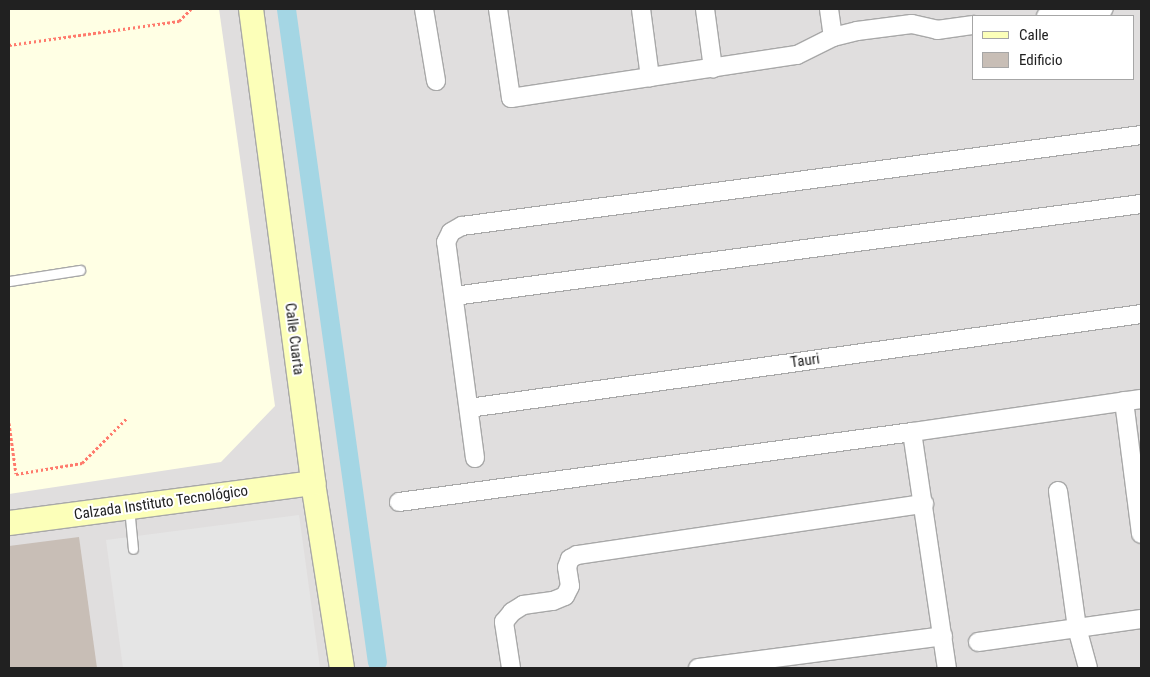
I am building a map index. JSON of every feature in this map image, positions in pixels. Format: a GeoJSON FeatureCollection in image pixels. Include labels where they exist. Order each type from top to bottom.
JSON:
{"type":"FeatureCollection","features":[{"type":"Feature","properties":{"kind":"street","name":"Calle Cuarta"},"geometry":{"type":"LineString","coordinates":[[251,9],[313,483],[342,668]]}},
{"type":"Feature","properties":{"kind":"street"},"geometry":{"type":"LineString","coordinates":[[424,9],[436,81]]}},
{"type":"Feature","properties":{"kind":"street"},"geometry":{"type":"LineString","coordinates":[[498,9],[511,98],[797,55],[832,37],[911,17],[937,30],[972,25]]}},
{"type":"Feature","properties":{"kind":"street"},"geometry":{"type":"LineString","coordinates":[[641,9],[650,78]]}},
{"type":"Feature","properties":{"kind":"street"},"geometry":{"type":"LineString","coordinates":[[705,9],[713,68]]}},
{"type":"Feature","properties":{"kind":"street"},"geometry":{"type":"LineString","coordinates":[[829,9],[832,37]]}},
{"type":"Feature","properties":{"kind":"street"},"geometry":{"type":"LineString","coordinates":[[1054,15],[1101,9]]}},
{"type":"Feature","properties":{"kind":"street"},"geometry":{"type":"LineString","coordinates":[[475,458],[446,242],[450,232],[462,226],[1141,135]]}},
{"type":"Feature","properties":{"kind":"street"},"geometry":{"type":"LineString","coordinates":[[454,296],[1141,204]]}},
{"type":"Feature","properties":{"kind":"street","name":"Tauri"},"geometry":{"type":"LineString","coordinates":[[469,408],[1141,314]]}},
{"type":"Feature","properties":{"kind":"street"},"geometry":{"type":"LineString","coordinates":[[399,502],[1141,399]]}},
{"type":"Feature","properties":{"kind":"street"},"geometry":{"type":"LineString","coordinates":[[1124,401],[1141,534]]}},
{"type":"Feature","properties":{"kind":"street"},"geometry":{"type":"LineString","coordinates":[[912,432],[947,668]]}},
{"type":"Feature","properties":{"kind":"street","name":"Calzada Instituto Tecnológico"},"geometry":{"type":"LineString","coordinates":[[9,523],[313,483]]}},
{"type":"Feature","properties":{"kind":"street"},"geometry":{"type":"LineString","coordinates":[[1058,491],[1077,628],[1088,668]]}},
{"type":"Feature","properties":{"kind":"street"},"geometry":{"type":"LineString","coordinates":[[511,668],[504,622],[512,612],[523,605],[553,601],[565,596],[570,586],[567,567],[570,559],[577,555],[924,504]]}},
{"type":"Feature","properties":{"kind":"street"},"geometry":{"type":"LineString","coordinates":[[978,642],[1141,619]]}},
{"type":"Feature","properties":{"kind":"street"},"geometry":{"type":"LineString","coordinates":[[698,668],[943,636]]}},
{"type":"Feature","properties":{"kind":"lane"},"geometry":{"type":"LineString","coordinates":[[9,280],[80,270]]}},
{"type":"Feature","properties":{"kind":"lane"},"geometry":{"type":"LineString","coordinates":[[129,507],[133,549]]}},
{"type":"Feature","properties":{"kind":"path"},"geometry":{"type":"LineString","coordinates":[[9,45],[179,21],[191,9]]}},
{"type":"Feature","properties":{"kind":"path"},"geometry":{"type":"LineString","coordinates":[[9,423],[16,474],[82,463],[127,418]]}},
{"type":"Feature","properties":{"kind":"shaded area"},"geometry":{"type":"Polygon","coordinates":[[[9,9],[1141,9],[1141,668],[9,668],[9,9]]]}},
{"type":"Feature","properties":{"kind":"shaded area"},"geometry":{"type":"Polygon","coordinates":[[[9,9],[219,9],[275,406],[221,462],[9,494],[9,9]]]}},
{"type":"Feature","properties":{"kind":"shaded area"},"geometry":{"type":"Polygon","coordinates":[[[299,515],[320,668],[123,668],[106,540],[299,515]]]}},
{"type":"Feature","properties":{"kind":"building"},"geometry":{"type":"Polygon","coordinates":[[[79,537],[97,668],[9,668],[9,546],[79,537]]]}},
{"type":"Feature","properties":{"kind":"waterway"},"geometry":{"type":"LineString","coordinates":[[286,9],[377,662]]}}]}
